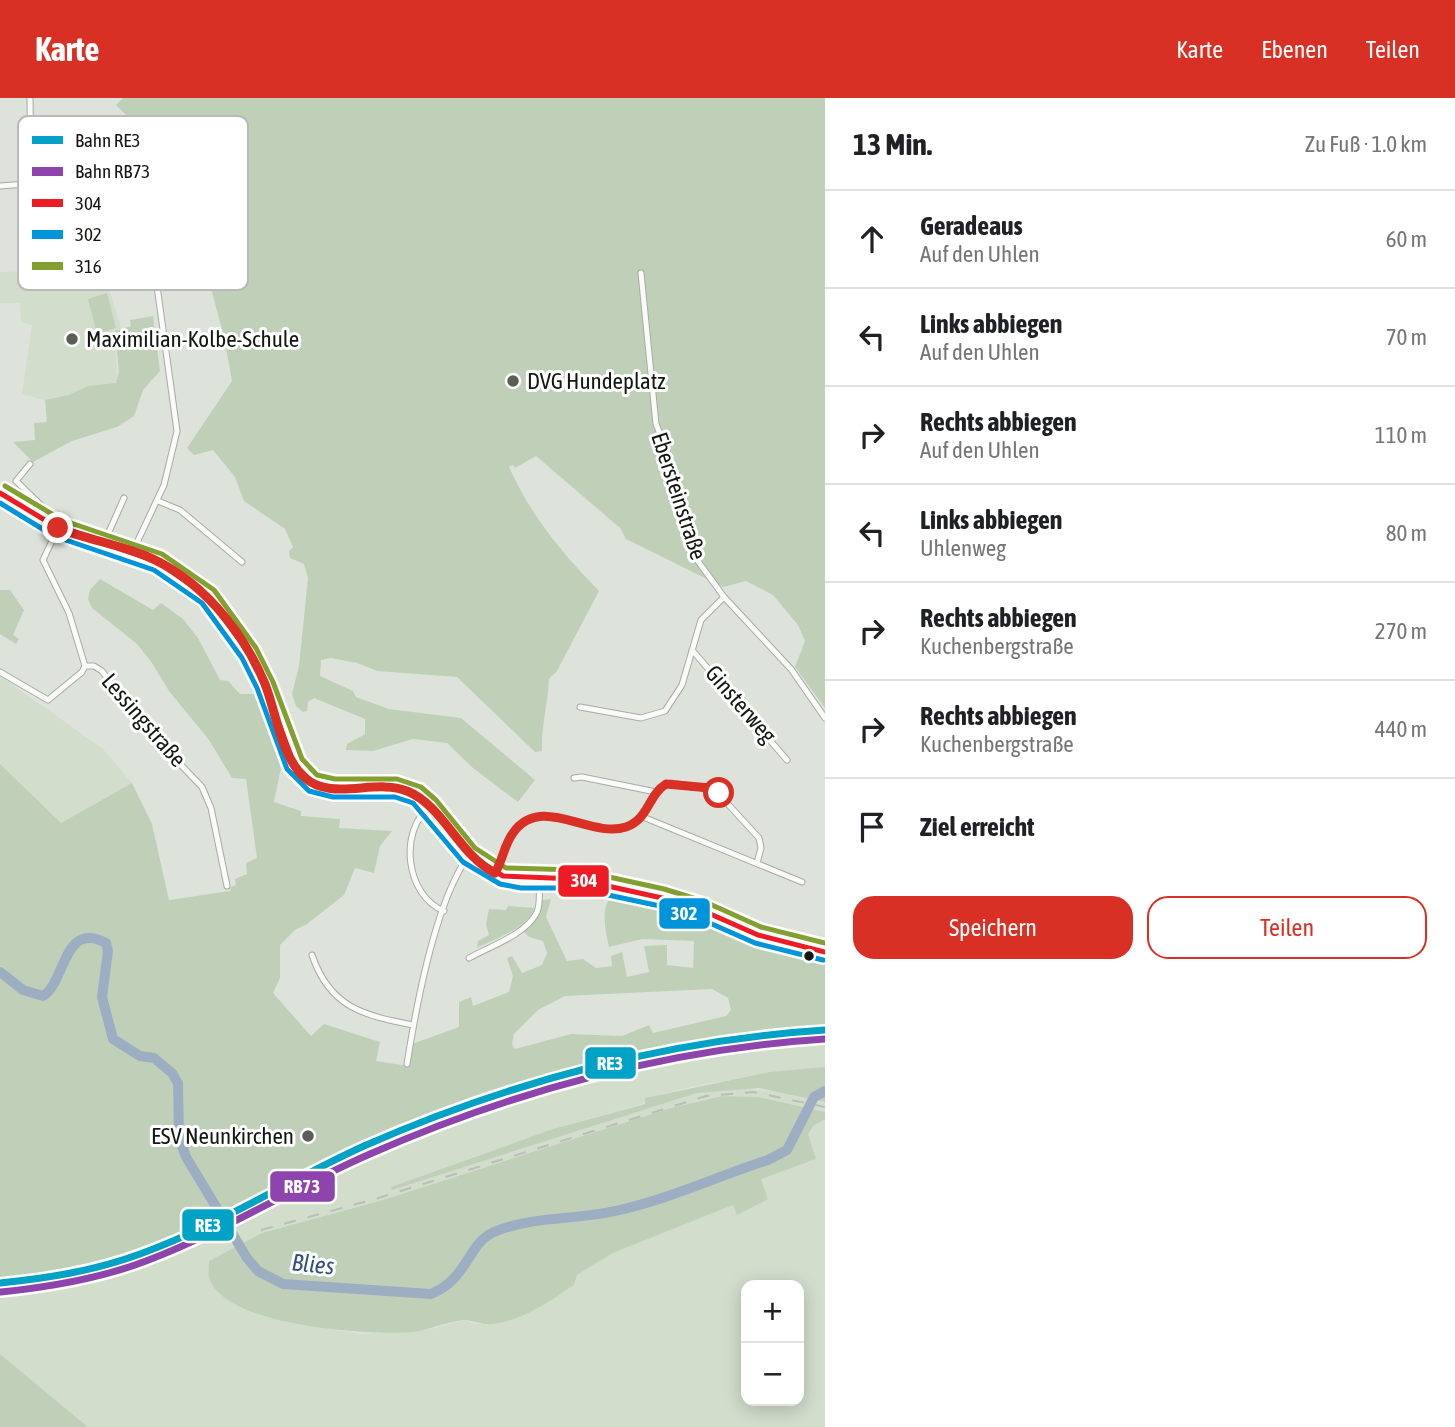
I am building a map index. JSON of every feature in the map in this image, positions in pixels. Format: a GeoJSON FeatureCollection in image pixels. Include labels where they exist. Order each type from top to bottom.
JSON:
{"type":"FeatureCollection","features":[{"type":"Feature","properties":{"kind":"main road"},"geometry":{"type":"LineString","coordinates":[[0,492],[58,528],[133,551],[158,562],[208,597],[256,666],[289,751],[303,776],[327,787],[403,789],[430,806],[469,855],[495,873],[510,878],[585,881],[662,898],[699,909],[758,935],[825,952]]}},
{"type":"Feature","properties":{"kind":"street"},"geometry":{"type":"LineString","coordinates":[[30,98],[30,116]]}},
{"type":"Feature","properties":{"kind":"street"},"geometry":{"type":"LineString","coordinates":[[0,186],[18,185]]}},
{"type":"Feature","properties":{"kind":"street","name":"Ebersteinstraße"},"geometry":{"type":"LineString","coordinates":[[642,273],[656,424],[667,451],[695,557],[724,597],[790,669],[825,718]]}},
{"type":"Feature","properties":{"kind":"street"},"geometry":{"type":"LineString","coordinates":[[133,551],[158,501],[169,469],[177,424],[158,290]]}},
{"type":"Feature","properties":{"kind":"street"},"geometry":{"type":"LineString","coordinates":[[30,464],[16,481],[43,507],[39,515]]}},
{"type":"Feature","properties":{"kind":"street"},"geometry":{"type":"LineString","coordinates":[[104,543],[124,498]]}},
{"type":"Feature","properties":{"kind":"street"},"geometry":{"type":"LineString","coordinates":[[158,501],[180,510],[242,562]]}},
{"type":"Feature","properties":{"kind":"street","name":"Lessingstraße"},"geometry":{"type":"LineString","coordinates":[[58,528],[44,556],[44,565],[69,613],[85,666],[94,666],[102,671],[136,718],[202,787],[211,808],[227,886]]}},
{"type":"Feature","properties":{"kind":"street"},"geometry":{"type":"LineString","coordinates":[[580,707],[641,718],[659,713],[678,694],[701,620],[724,597]]}},
{"type":"Feature","properties":{"kind":"street","name":"Ginsterweg"},"geometry":{"type":"LineString","coordinates":[[692,650],[787,760]]}},
{"type":"Feature","properties":{"kind":"street"},"geometry":{"type":"LineString","coordinates":[[0,672],[48,700],[82,672],[85,666]]}},
{"type":"Feature","properties":{"kind":"street"},"geometry":{"type":"LineString","coordinates":[[574,778],[582,777],[656,792]]}},
{"type":"Feature","properties":{"kind":"street"},"geometry":{"type":"LineString","coordinates":[[495,873],[508,841],[521,824],[535,817],[618,828],[643,817],[656,792],[671,783],[710,788],[719,793],[759,838],[761,848],[757,863]]}},
{"type":"Feature","properties":{"kind":"street"},"geometry":{"type":"LineString","coordinates":[[430,806],[422,816],[410,845],[409,863],[425,898],[444,911]]}},
{"type":"Feature","properties":{"kind":"street"},"geometry":{"type":"LineString","coordinates":[[643,817],[802,882]]}},
{"type":"Feature","properties":{"kind":"street"},"geometry":{"type":"LineString","coordinates":[[407,1064],[422,978],[444,911],[469,855]]}},
{"type":"Feature","properties":{"kind":"street"},"geometry":{"type":"LineString","coordinates":[[469,958],[519,930],[534,917],[538,908],[539,879]]}},
{"type":"Feature","properties":{"kind":"street"},"geometry":{"type":"LineString","coordinates":[[312,955],[324,984],[343,1003],[371,1015],[413,1025]]}},
{"type":"Feature","properties":{"kind":"shaded area"},"geometry":{"type":"Polygon","coordinates":[[[123,98],[825,98],[825,708],[795,667],[805,641],[798,625],[773,595],[746,581],[723,587],[626,539],[620,528],[536,456],[515,468],[513,465],[509,467],[527,502],[548,533],[599,591],[557,671],[549,679],[542,751],[535,752],[457,677],[377,671],[357,663],[331,658],[321,660],[320,676],[353,691],[356,697],[389,709],[461,718],[535,780],[518,802],[473,768],[447,743],[413,739],[373,751],[346,750],[347,744],[365,734],[365,719],[314,698],[308,702],[307,711],[303,712],[296,706],[292,694],[299,666],[308,578],[304,564],[290,558],[289,551],[293,547],[285,529],[244,501],[235,477],[213,450],[194,455],[187,448],[232,381],[211,290],[248,290],[248,116],[127,116],[116,105],[123,98]]]}},
{"type":"Feature","properties":{"kind":"shaded area","name":"Maximilian-Kolbe-Schule"},"geometry":{"type":"Polygon","coordinates":[[[0,272],[18,272],[18,290],[109,290],[122,329],[115,331],[117,381],[112,385],[88,386],[68,395],[45,400],[22,394],[32,325],[21,322],[20,303],[0,303],[0,272]]]}},
{"type":"Feature","properties":{"kind":"shaded area"},"geometry":{"type":"Polygon","coordinates":[[[107,293],[116,328],[97,334],[88,299],[107,293]]]}},
{"type":"Feature","properties":{"kind":"shaded area"},"geometry":{"type":"Polygon","coordinates":[[[153,316],[160,371],[143,390],[134,416],[117,427],[72,441],[33,462],[13,442],[35,440],[34,423],[47,422],[45,400],[68,395],[88,386],[116,383],[119,372],[115,331],[131,326],[130,320],[153,316]]]}},
{"type":"Feature","properties":{"kind":"shaded area"},"geometry":{"type":"Polygon","coordinates":[[[100,579],[153,610],[161,603],[183,619],[198,638],[220,680],[228,681],[240,694],[254,694],[281,768],[274,802],[301,811],[301,816],[340,819],[339,828],[392,831],[380,846],[374,873],[355,868],[344,895],[295,930],[280,945],[280,978],[273,993],[311,1036],[324,1024],[380,1042],[376,1061],[408,1066],[412,1044],[459,1027],[459,1002],[471,997],[473,1006],[509,992],[513,976],[507,958],[512,956],[522,973],[542,965],[547,953],[543,941],[529,937],[523,931],[538,915],[542,900],[551,899],[546,917],[567,961],[583,959],[596,968],[612,966],[611,956],[622,952],[627,977],[649,972],[644,946],[667,945],[667,965],[693,968],[694,941],[642,939],[609,947],[605,912],[613,894],[685,912],[768,947],[825,958],[825,1027],[704,1039],[643,1051],[521,1083],[404,1126],[181,1234],[138,1252],[94,1266],[48,1276],[0,1280],[0,764],[61,823],[132,783],[152,824],[169,900],[230,891],[231,887],[236,885],[235,879],[247,874],[246,863],[257,858],[246,779],[232,778],[209,740],[169,691],[137,644],[92,608],[88,599],[90,590],[100,579]],[[712,989],[565,996],[538,1010],[514,1034],[512,1044],[515,1049],[571,1034],[622,1036],[649,1025],[653,1033],[726,1016],[731,1010],[728,998],[712,989]]]}},
{"type":"Feature","properties":{"kind":"shaded area"},"geometry":{"type":"Polygon","coordinates":[[[0,590],[10,590],[24,610],[13,635],[19,639],[16,644],[0,634],[0,590]]]}},
{"type":"Feature","properties":{"kind":"shaded area"},"geometry":{"type":"Polygon","coordinates":[[[0,676],[103,749],[132,783],[61,823],[0,764],[0,676]]]}},
{"type":"Feature","properties":{"kind":"shaded area"},"geometry":{"type":"Polygon","coordinates":[[[508,906],[534,908],[519,927],[477,948],[478,941],[489,935],[486,924],[489,909],[506,910],[508,906]]]}},
{"type":"Feature","properties":{"kind":"shaded area"},"geometry":{"type":"Polygon","coordinates":[[[825,1027],[825,1067],[704,1084],[645,1098],[645,1103],[553,1129],[391,1187],[392,1190],[697,1093],[737,1088],[791,1093],[825,1102],[825,1112],[759,1097],[722,1096],[702,1100],[383,1200],[262,1233],[209,1262],[225,1297],[287,1322],[362,1334],[431,1329],[465,1320],[475,1324],[493,1324],[539,1307],[574,1285],[577,1275],[613,1253],[733,1205],[738,1214],[768,1198],[761,1179],[816,1159],[808,1134],[812,1126],[825,1119],[825,1427],[88,1427],[0,1354],[0,1280],[82,1271],[148,1251],[390,1132],[550,1076],[722,1035],[825,1027]]]}},
{"type":"Feature","properties":{"kind":"shaded area"},"geometry":{"type":"Polygon","coordinates":[[[825,1067],[825,1102],[759,1088],[697,1093],[392,1190],[391,1187],[553,1129],[645,1104],[645,1098],[770,1072],[825,1067]]]}},
{"type":"Feature","properties":{"kind":"shaded area"},"geometry":{"type":"Polygon","coordinates":[[[722,1096],[759,1097],[825,1112],[825,1119],[813,1126],[808,1134],[816,1159],[761,1179],[768,1199],[737,1215],[733,1205],[613,1253],[577,1275],[574,1285],[565,1291],[514,1319],[488,1324],[462,1320],[414,1332],[334,1330],[301,1325],[241,1307],[220,1294],[209,1277],[209,1261],[262,1233],[383,1200],[671,1108],[722,1096]]]}},
{"type":"Feature","properties":{"kind":"shaded area"},"geometry":{"type":"Polygon","coordinates":[[[0,1354],[88,1427],[0,1427],[0,1354]]]}},
{"type":"Feature","properties":{"kind":"waterway","name":"Blies"},"geometry":{"type":"LineString","coordinates":[[0,972],[23,990],[43,996],[51,989],[73,946],[81,940],[92,938],[106,943],[108,951],[102,997],[113,1039],[140,1056],[154,1058],[172,1073],[178,1083],[179,1137],[186,1157],[247,1258],[258,1271],[283,1284],[431,1294],[453,1279],[478,1244],[494,1232],[523,1223],[600,1214],[634,1206],[768,1160],[787,1150],[814,1097],[825,1091]]}},
{"type":"Feature","properties":{"kind":"railway"},"geometry":{"type":"LineString","coordinates":[[577,1075],[727,1045],[825,1038]]}},
{"type":"Feature","properties":{"kind":"railway"},"geometry":{"type":"LineString","coordinates":[[261,1230],[375,1199],[706,1096],[753,1092],[825,1107]]}},
{"type":"Feature","properties":{"kind":"rail line","name":"RE3"},"geometry":{"type":"LineString","coordinates":[[0,1283],[71,1273],[140,1254],[197,1230],[364,1146],[475,1102],[532,1084],[648,1054],[707,1043],[825,1030]]}},
{"type":"Feature","properties":{"kind":"rail line","name":"RB73"},"geometry":{"type":"LineString","coordinates":[[1,1292],[74,1281],[146,1261],[203,1237],[370,1154],[424,1131],[536,1093],[650,1063],[708,1052],[825,1039]]}},
{"type":"Feature","properties":{"kind":"transit line","name":"316"},"geometry":{"type":"LineString","coordinates":[[5,486],[62,520],[162,554],[214,590],[256,648],[273,682],[302,759],[317,775],[335,779],[397,779],[421,787],[436,800],[475,848],[506,868],[577,870],[664,889],[703,901],[761,927],[825,943]]}},
{"type":"Feature","properties":{"kind":"transit line","name":"304"},"geometry":{"type":"LineString","coordinates":[[0,493],[58,528],[158,562],[208,597],[249,653],[265,685],[294,764],[313,783],[334,788],[396,788],[417,795],[430,806],[469,855],[503,876],[576,879],[662,898],[699,909],[758,935],[825,952]]}},
{"type":"Feature","properties":{"kind":"transit line","name":"302"},"geometry":{"type":"LineString","coordinates":[[0,503],[54,536],[154,570],[202,603],[242,658],[257,688],[287,769],[309,791],[333,797],[395,797],[413,803],[463,862],[500,884],[521,888],[575,888],[660,906],[696,917],[755,943],[823,960]]}},
{"type":"Feature","properties":{"kind":"place","name":"Maximilian-Kolbe-Schule"},"geometry":{"type":"Point","coordinates":[72,339]}},
{"type":"Feature","properties":{"kind":"place","name":"DVG Hundeplatz"},"geometry":{"type":"Point","coordinates":[513,381]}},
{"type":"Feature","properties":{"kind":"place","name":"ESV Neunkirchen"},"geometry":{"type":"Point","coordinates":[308,1136]}},
{"type":"Feature","properties":{"kind":"route"},"geometry":{"type":"LineString","coordinates":[[58,528],[146,556],[172,570],[208,597],[240,638],[256,666],[294,764],[303,776],[313,783],[327,787],[396,788],[417,795],[430,806],[469,855],[495,873],[512,834],[525,821],[535,817],[547,816],[609,828],[623,828],[643,817],[656,792],[666,784],[710,788],[719,793]]}}]}
